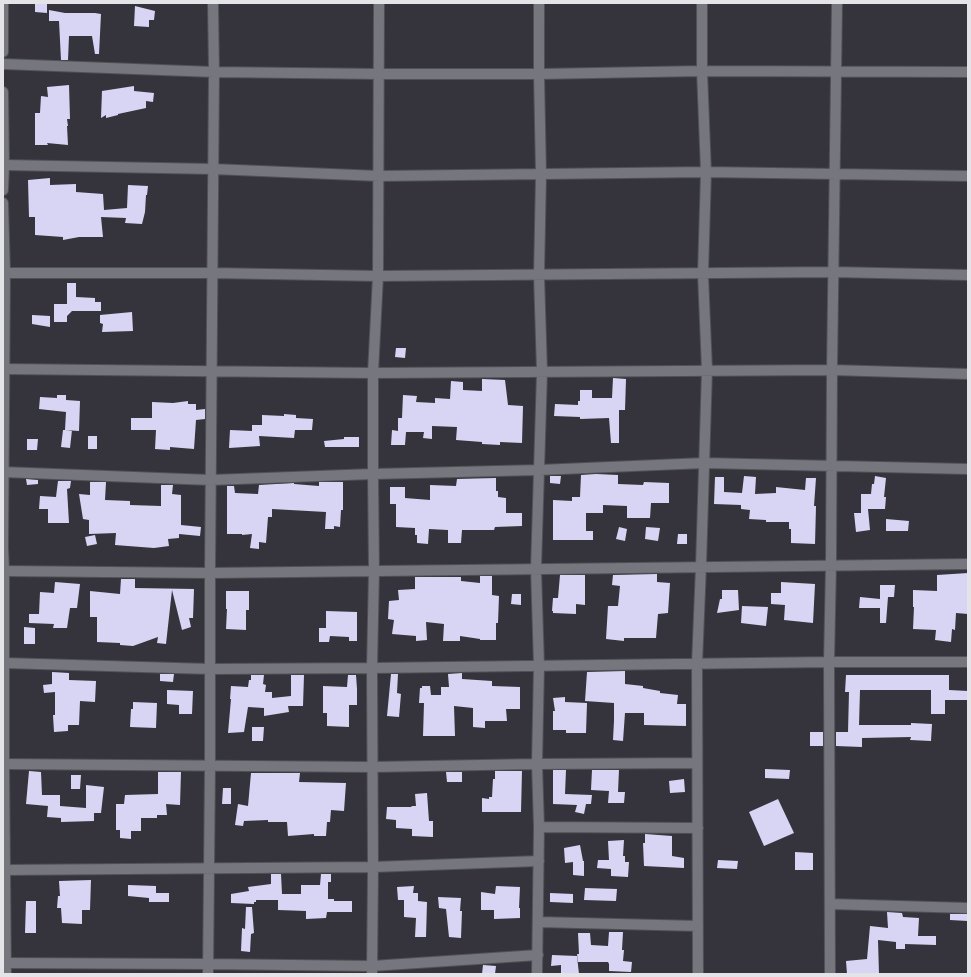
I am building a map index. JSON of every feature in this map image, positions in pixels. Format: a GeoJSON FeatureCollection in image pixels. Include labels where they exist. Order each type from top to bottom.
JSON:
{"type":"FeatureCollection","features":[{"type":"Feature","properties":{"kind":"street"},"geometry":{"type":"LineString","coordinates":[[3,3],[3,52]]}},
{"type":"Feature","properties":{"kind":"street"},"geometry":{"type":"LineString","coordinates":[[208,969],[214,3]]}},
{"type":"Feature","properties":{"kind":"street"},"geometry":{"type":"LineString","coordinates":[[372,970],[372,668],[374,570],[373,373],[378,276],[380,74],[379,3]]}},
{"type":"Feature","properties":{"kind":"street"},"geometry":{"type":"LineString","coordinates":[[537,974],[539,922],[537,764],[539,666],[536,569],[542,372],[539,275],[541,175],[539,3]]}},
{"type":"Feature","properties":{"kind":"street"},"geometry":{"type":"LineString","coordinates":[[698,974],[697,664],[702,566],[707,370],[703,274],[706,172],[702,70],[702,3]]}},
{"type":"Feature","properties":{"kind":"street"},"geometry":{"type":"LineString","coordinates":[[830,974],[829,662],[837,3]]}},
{"type":"Feature","properties":{"kind":"street"},"geometry":{"type":"LineString","coordinates":[[3,64],[214,72],[380,74],[539,74],[702,70],[968,72]]}},
{"type":"Feature","properties":{"kind":"street"},"geometry":{"type":"LineString","coordinates":[[3,92],[3,190]]}},
{"type":"Feature","properties":{"kind":"street"},"geometry":{"type":"LineString","coordinates":[[4,164],[213,169],[379,176],[706,172],[968,176]]}},
{"type":"Feature","properties":{"kind":"street"},"geometry":{"type":"LineString","coordinates":[[3,203],[5,273],[3,547],[4,870],[6,974]]}},
{"type":"Feature","properties":{"kind":"street"},"geometry":{"type":"LineString","coordinates":[[5,273],[212,273],[378,276],[833,272],[968,275]]}},
{"type":"Feature","properties":{"kind":"street"},"geometry":{"type":"LineString","coordinates":[[5,369],[373,373],[832,370],[968,374]]}},
{"type":"Feature","properties":{"kind":"street"},"geometry":{"type":"LineString","coordinates":[[4,472],[211,480],[539,470],[704,463],[968,469]]}},
{"type":"Feature","properties":{"kind":"street"},"geometry":{"type":"LineString","coordinates":[[4,571],[210,573],[831,564],[968,564]]}},
{"type":"Feature","properties":{"kind":"street"},"geometry":{"type":"LineString","coordinates":[[4,663],[210,669],[829,662],[968,662]]}},
{"type":"Feature","properties":{"kind":"street"},"geometry":{"type":"LineString","coordinates":[[4,764],[372,767],[697,763]]}},
{"type":"Feature","properties":{"kind":"street"},"geometry":{"type":"LineString","coordinates":[[539,828],[698,828]]}},
{"type":"Feature","properties":{"kind":"street"},"geometry":{"type":"LineString","coordinates":[[4,870],[208,867],[373,867],[539,861]]}},
{"type":"Feature","properties":{"kind":"street"},"geometry":{"type":"LineString","coordinates":[[830,904],[968,908]]}},
{"type":"Feature","properties":{"kind":"street"},"geometry":{"type":"LineString","coordinates":[[539,922],[698,926]]}},
{"type":"Feature","properties":{"kind":"street"},"geometry":{"type":"LineString","coordinates":[[6,963],[208,969],[372,970],[538,955]]}},
{"type":"Feature","properties":{"kind":"building"},"geometry":{"type":"Polygon","coordinates":[[[35,3],[47,3],[47,13],[35,12],[35,3]]]}},
{"type":"Feature","properties":{"kind":"building"},"geometry":{"type":"Polygon","coordinates":[[[135,6],[155,11],[154,20],[149,20],[149,27],[134,26],[135,6]]]}},
{"type":"Feature","properties":{"kind":"building"},"geometry":{"type":"Polygon","coordinates":[[[49,10],[65,13],[101,14],[99,54],[95,54],[92,36],[69,36],[68,60],[61,60],[59,21],[49,21],[49,10]]]}},
{"type":"Feature","properties":{"kind":"building"},"geometry":{"type":"Polygon","coordinates":[[[69,85],[70,119],[67,119],[68,145],[47,143],[48,145],[35,145],[35,113],[40,113],[41,96],[48,97],[47,87],[69,85]]]}},
{"type":"Feature","properties":{"kind":"building"},"geometry":{"type":"Polygon","coordinates":[[[134,86],[134,91],[154,93],[153,102],[146,101],[146,108],[106,118],[106,115],[101,118],[102,91],[134,86]]]}},
{"type":"Feature","properties":{"kind":"building"},"geometry":{"type":"Polygon","coordinates":[[[50,178],[50,185],[76,184],[76,192],[103,194],[104,210],[127,208],[128,185],[148,186],[142,224],[125,223],[126,218],[101,217],[103,237],[79,237],[63,240],[63,237],[35,235],[35,217],[29,217],[28,180],[50,178]]]}},
{"type":"Feature","properties":{"kind":"building"},"geometry":{"type":"Polygon","coordinates":[[[67,283],[76,283],[76,297],[95,298],[95,302],[101,302],[101,311],[72,311],[67,316],[67,322],[54,322],[54,304],[67,304],[67,283]]]}},
{"type":"Feature","properties":{"kind":"building"},"geometry":{"type":"Polygon","coordinates":[[[132,312],[133,331],[102,332],[103,324],[100,323],[100,315],[132,312]]]}},
{"type":"Feature","properties":{"kind":"building"},"geometry":{"type":"Polygon","coordinates":[[[32,315],[50,316],[50,327],[32,324],[32,315]]]}},
{"type":"Feature","properties":{"kind":"building"},"geometry":{"type":"Polygon","coordinates":[[[396,348],[406,348],[405,358],[395,357],[396,348]]]}},
{"type":"Feature","properties":{"kind":"building"},"geometry":{"type":"Polygon","coordinates":[[[613,378],[626,379],[625,410],[619,410],[619,443],[611,443],[609,418],[580,419],[580,417],[554,416],[555,404],[578,405],[578,401],[580,401],[580,390],[592,390],[592,398],[612,398],[613,378]]]}},
{"type":"Feature","properties":{"kind":"building"},"geometry":{"type":"Polygon","coordinates":[[[482,379],[505,380],[508,405],[523,406],[522,443],[500,442],[500,445],[456,440],[457,427],[432,426],[432,439],[423,438],[424,432],[406,432],[405,445],[391,445],[392,430],[398,431],[398,418],[402,418],[403,395],[417,396],[416,402],[435,403],[435,398],[450,399],[451,381],[463,382],[463,390],[482,391],[482,379]]]}},
{"type":"Feature","properties":{"kind":"building"},"geometry":{"type":"Polygon","coordinates":[[[57,395],[66,395],[66,400],[80,401],[79,431],[65,430],[66,412],[39,409],[40,397],[57,398],[57,395]]]}},
{"type":"Feature","properties":{"kind":"building"},"geometry":{"type":"Polygon","coordinates":[[[188,401],[188,404],[196,404],[196,410],[205,409],[205,419],[196,420],[194,449],[170,447],[170,450],[155,449],[156,430],[131,430],[131,418],[152,418],[152,402],[173,403],[188,401]]]}},
{"type":"Feature","properties":{"kind":"building"},"geometry":{"type":"Polygon","coordinates":[[[284,414],[296,415],[296,418],[313,419],[312,430],[295,430],[294,438],[259,436],[260,446],[229,448],[230,430],[252,431],[252,425],[262,425],[262,415],[284,416],[284,414]]]}},
{"type":"Feature","properties":{"kind":"building"},"geometry":{"type":"Polygon","coordinates":[[[63,430],[72,430],[70,448],[61,447],[63,430]]]}},
{"type":"Feature","properties":{"kind":"building"},"geometry":{"type":"Polygon","coordinates":[[[88,436],[97,436],[97,449],[88,449],[88,436]]]}},
{"type":"Feature","properties":{"kind":"building"},"geometry":{"type":"Polygon","coordinates":[[[344,437],[359,437],[359,447],[325,447],[324,441],[344,439],[344,437]]]}},
{"type":"Feature","properties":{"kind":"building"},"geometry":{"type":"Polygon","coordinates":[[[27,439],[38,439],[37,450],[27,450],[27,439]]]}},
{"type":"Feature","properties":{"kind":"building"},"geometry":{"type":"Polygon","coordinates":[[[581,475],[618,475],[618,484],[643,485],[644,482],[669,483],[669,503],[651,503],[650,518],[627,518],[627,506],[603,505],[603,513],[586,513],[586,531],[593,531],[593,540],[553,540],[553,500],[572,501],[572,497],[580,497],[581,475]]]}},
{"type":"Feature","properties":{"kind":"building"},"geometry":{"type":"Polygon","coordinates":[[[550,476],[561,476],[560,484],[550,483],[550,476]]]}},
{"type":"Feature","properties":{"kind":"building"},"geometry":{"type":"Polygon","coordinates":[[[744,476],[756,477],[755,494],[776,493],[776,487],[805,490],[806,478],[816,478],[814,506],[816,506],[815,544],[791,543],[791,529],[789,529],[789,522],[766,522],[766,520],[749,519],[750,510],[741,509],[741,505],[714,504],[715,477],[724,477],[724,492],[742,493],[744,476]]]}},
{"type":"Feature","properties":{"kind":"building"},"geometry":{"type":"Polygon","coordinates":[[[875,476],[886,478],[884,497],[886,497],[885,509],[868,509],[870,530],[856,532],[854,513],[861,513],[861,494],[871,494],[875,476]]]}},
{"type":"Feature","properties":{"kind":"building"},"geometry":{"type":"Polygon","coordinates":[[[496,478],[496,491],[498,491],[498,497],[506,498],[506,513],[522,513],[522,526],[495,527],[494,530],[462,530],[461,543],[448,543],[448,530],[429,529],[428,544],[417,543],[415,528],[396,527],[396,504],[390,504],[390,487],[405,487],[405,498],[430,500],[430,485],[456,486],[457,479],[496,478]]]}},
{"type":"Feature","properties":{"kind":"building"},"geometry":{"type":"Polygon","coordinates":[[[26,479],[38,480],[38,484],[27,485],[26,479]]]}},
{"type":"Feature","properties":{"kind":"building"},"geometry":{"type":"Polygon","coordinates":[[[58,481],[71,481],[70,488],[67,489],[69,523],[48,523],[48,509],[39,509],[40,496],[56,497],[58,481]]]}},
{"type":"Feature","properties":{"kind":"building"},"geometry":{"type":"Polygon","coordinates":[[[90,482],[106,482],[105,500],[130,501],[130,505],[161,506],[161,485],[173,485],[172,494],[181,495],[181,525],[201,527],[200,536],[179,534],[179,538],[168,539],[169,546],[154,548],[115,545],[116,533],[89,534],[89,520],[83,519],[79,494],[90,495],[90,482]]]}},
{"type":"Feature","properties":{"kind":"building"},"geometry":{"type":"Polygon","coordinates":[[[319,482],[343,482],[343,510],[341,510],[340,527],[334,526],[334,529],[325,529],[326,512],[272,509],[272,517],[268,517],[266,543],[259,542],[259,549],[250,548],[252,534],[227,534],[227,486],[234,486],[235,493],[258,494],[259,485],[294,483],[319,486],[319,482]]]}},
{"type":"Feature","properties":{"kind":"building"},"geometry":{"type":"Polygon","coordinates":[[[886,519],[909,521],[908,531],[886,531],[886,519]]]}},
{"type":"Feature","properties":{"kind":"building"},"geometry":{"type":"Polygon","coordinates":[[[619,527],[627,529],[625,541],[616,539],[619,527]]]}},
{"type":"Feature","properties":{"kind":"building"},"geometry":{"type":"Polygon","coordinates":[[[646,527],[660,528],[658,541],[645,539],[646,527]]]}},
{"type":"Feature","properties":{"kind":"building"},"geometry":{"type":"Polygon","coordinates":[[[678,534],[687,534],[687,544],[677,544],[678,534]]]}},
{"type":"Feature","properties":{"kind":"building"},"geometry":{"type":"Polygon","coordinates":[[[95,535],[97,544],[87,546],[85,537],[95,535]]]}},
{"type":"Feature","properties":{"kind":"building"},"geometry":{"type":"Polygon","coordinates":[[[968,573],[968,614],[956,613],[955,630],[952,629],[951,642],[935,640],[936,630],[913,629],[913,590],[937,591],[937,575],[968,573]]]}},
{"type":"Feature","properties":{"kind":"building"},"geometry":{"type":"Polygon","coordinates":[[[657,574],[657,582],[670,583],[668,613],[658,614],[656,638],[624,638],[624,641],[606,639],[608,606],[618,606],[620,586],[612,585],[613,575],[657,574]]]}},
{"type":"Feature","properties":{"kind":"building"},"geometry":{"type":"Polygon","coordinates":[[[560,575],[585,575],[585,605],[576,604],[576,614],[553,613],[552,611],[553,598],[558,598],[560,575]]]}},
{"type":"Feature","properties":{"kind":"building"},"geometry":{"type":"Polygon","coordinates":[[[480,576],[492,576],[492,595],[499,596],[496,640],[480,640],[460,636],[460,641],[443,641],[444,624],[426,622],[427,640],[416,641],[416,636],[392,634],[394,620],[388,619],[389,601],[399,600],[398,590],[415,589],[415,577],[461,577],[461,581],[480,583],[480,576]]]}},
{"type":"Feature","properties":{"kind":"building"},"geometry":{"type":"Polygon","coordinates":[[[121,579],[135,579],[135,588],[194,589],[193,618],[189,618],[191,627],[182,630],[172,590],[166,644],[157,643],[158,637],[133,646],[120,645],[120,643],[97,642],[97,617],[90,617],[90,591],[120,594],[121,579]]]}},
{"type":"Feature","properties":{"kind":"building"},"geometry":{"type":"Polygon","coordinates":[[[55,582],[80,584],[77,608],[70,608],[67,628],[53,628],[54,624],[29,623],[29,614],[39,614],[40,592],[54,593],[55,582]]]}},
{"type":"Feature","properties":{"kind":"building"},"geometry":{"type":"Polygon","coordinates":[[[781,582],[815,584],[813,623],[784,620],[785,605],[771,604],[771,593],[781,593],[781,582]]]}},
{"type":"Feature","properties":{"kind":"building"},"geometry":{"type":"Polygon","coordinates":[[[880,585],[895,585],[894,597],[888,597],[886,623],[880,623],[880,608],[859,608],[860,597],[880,599],[880,585]]]}},
{"type":"Feature","properties":{"kind":"building"},"geometry":{"type":"Polygon","coordinates":[[[722,590],[738,590],[739,610],[717,613],[720,599],[722,599],[722,590]]]}},
{"type":"Feature","properties":{"kind":"building"},"geometry":{"type":"Polygon","coordinates":[[[226,591],[249,591],[249,610],[246,610],[246,630],[226,629],[226,591]]]}},
{"type":"Feature","properties":{"kind":"building"},"geometry":{"type":"Polygon","coordinates":[[[512,594],[521,594],[521,605],[511,604],[512,594]]]}},
{"type":"Feature","properties":{"kind":"building"},"geometry":{"type":"Polygon","coordinates":[[[742,606],[768,607],[766,626],[741,623],[742,606]]]}},
{"type":"Feature","properties":{"kind":"building"},"geometry":{"type":"Polygon","coordinates":[[[326,611],[357,612],[357,641],[349,641],[349,637],[330,636],[329,642],[319,642],[319,628],[326,628],[326,611]]]}},
{"type":"Feature","properties":{"kind":"building"},"geometry":{"type":"Polygon","coordinates":[[[24,627],[35,628],[35,644],[24,644],[24,627]]]}},
{"type":"Feature","properties":{"kind":"building"},"geometry":{"type":"Polygon","coordinates":[[[625,671],[625,684],[643,686],[643,688],[660,691],[660,693],[678,695],[677,704],[686,704],[686,726],[644,725],[644,713],[625,713],[623,741],[613,740],[614,703],[585,701],[587,672],[625,671]]]}},
{"type":"Feature","properties":{"kind":"building"},"geometry":{"type":"Polygon","coordinates":[[[52,672],[69,673],[69,680],[96,681],[95,702],[80,701],[79,725],[68,725],[68,731],[54,732],[53,715],[55,715],[55,692],[44,693],[43,685],[52,684],[52,672]]]}},
{"type":"Feature","properties":{"kind":"building"},"geometry":{"type":"Polygon","coordinates":[[[462,673],[462,679],[492,681],[492,686],[520,687],[520,709],[506,709],[507,721],[485,721],[485,728],[473,727],[473,708],[454,706],[455,736],[423,736],[424,703],[419,703],[420,688],[422,688],[422,686],[430,686],[431,695],[441,695],[441,687],[449,687],[448,674],[462,673]]]}},
{"type":"Feature","properties":{"kind":"building"},"geometry":{"type":"Polygon","coordinates":[[[160,674],[174,674],[173,682],[160,681],[160,674]]]}},
{"type":"Feature","properties":{"kind":"building"},"geometry":{"type":"Polygon","coordinates":[[[391,674],[398,674],[397,693],[401,694],[399,717],[387,716],[391,674]]]}},
{"type":"Feature","properties":{"kind":"building"},"geometry":{"type":"Polygon","coordinates":[[[251,675],[264,675],[263,684],[266,685],[265,692],[272,692],[272,698],[291,696],[291,675],[304,675],[303,706],[288,706],[289,712],[264,716],[264,708],[248,707],[244,732],[228,733],[231,686],[248,687],[249,680],[251,680],[251,675]]]}},
{"type":"Feature","properties":{"kind":"building"},"geometry":{"type":"Polygon","coordinates":[[[348,675],[356,675],[357,689],[357,705],[349,705],[349,727],[327,726],[327,713],[323,713],[323,686],[347,687],[348,675]]]}},
{"type":"Feature","properties":{"kind":"building"},"geometry":{"type":"Polygon","coordinates":[[[846,675],[949,675],[949,690],[968,691],[968,700],[945,700],[945,714],[931,714],[931,690],[860,690],[859,725],[911,725],[911,723],[932,724],[931,741],[910,740],[911,737],[862,738],[862,747],[836,746],[836,732],[848,732],[849,692],[845,692],[846,675]]]}},
{"type":"Feature","properties":{"kind":"building"},"geometry":{"type":"Polygon","coordinates":[[[167,690],[193,691],[192,714],[179,714],[179,705],[167,704],[167,690]]]}},
{"type":"Feature","properties":{"kind":"building"},"geometry":{"type":"Polygon","coordinates":[[[565,697],[565,702],[587,703],[586,733],[566,733],[566,730],[553,730],[553,711],[555,711],[553,698],[565,697]]]}},
{"type":"Feature","properties":{"kind":"building"},"geometry":{"type":"Polygon","coordinates":[[[133,702],[157,703],[156,728],[130,727],[133,702]]]}},
{"type":"Feature","properties":{"kind":"building"},"geometry":{"type":"Polygon","coordinates":[[[252,727],[264,727],[263,741],[252,741],[252,727]]]}},
{"type":"Feature","properties":{"kind":"building"},"geometry":{"type":"Polygon","coordinates":[[[810,732],[823,732],[823,746],[810,746],[810,732]]]}},
{"type":"Feature","properties":{"kind":"building"},"geometry":{"type":"Polygon","coordinates":[[[765,769],[790,770],[789,779],[765,778],[765,769]]]}},
{"type":"Feature","properties":{"kind":"building"},"geometry":{"type":"Polygon","coordinates":[[[553,770],[566,770],[565,794],[592,795],[591,804],[586,804],[584,814],[575,812],[577,805],[553,804],[553,770]]]}},
{"type":"Feature","properties":{"kind":"building"},"geometry":{"type":"Polygon","coordinates":[[[592,770],[619,770],[618,792],[625,792],[624,803],[608,803],[609,791],[591,790],[592,770]]]}},
{"type":"Feature","properties":{"kind":"building"},"geometry":{"type":"Polygon","coordinates":[[[29,771],[41,772],[42,795],[60,795],[60,806],[86,808],[86,785],[104,787],[101,813],[94,813],[94,821],[61,822],[61,818],[47,817],[48,806],[26,804],[29,771]]]}},
{"type":"Feature","properties":{"kind":"building"},"geometry":{"type":"Polygon","coordinates":[[[495,771],[522,771],[521,812],[482,812],[482,798],[489,799],[489,797],[492,797],[495,771]]]}},
{"type":"Feature","properties":{"kind":"building"},"geometry":{"type":"Polygon","coordinates":[[[158,772],[181,772],[180,805],[166,804],[167,815],[157,815],[157,818],[141,818],[141,831],[131,831],[131,839],[120,838],[120,830],[116,830],[116,804],[124,804],[125,795],[158,794],[158,772]]]}},
{"type":"Feature","properties":{"kind":"building"},"geometry":{"type":"Polygon","coordinates":[[[446,772],[462,772],[462,782],[447,782],[446,772]]]}},
{"type":"Feature","properties":{"kind":"building"},"geometry":{"type":"Polygon","coordinates":[[[251,773],[300,773],[299,782],[346,783],[344,811],[331,810],[330,822],[327,822],[326,836],[314,836],[314,834],[288,836],[287,822],[268,822],[268,820],[244,821],[243,826],[235,825],[238,804],[248,806],[251,773]]]}},
{"type":"Feature","properties":{"kind":"building"},"geometry":{"type":"Polygon","coordinates":[[[71,775],[81,775],[80,789],[71,789],[71,775]]]}},
{"type":"Feature","properties":{"kind":"building"},"geometry":{"type":"Polygon","coordinates":[[[684,779],[685,792],[670,793],[669,781],[684,779]]]}},
{"type":"Feature","properties":{"kind":"building"},"geometry":{"type":"Polygon","coordinates":[[[223,788],[231,788],[231,804],[222,804],[223,788]]]}},
{"type":"Feature","properties":{"kind":"building"},"geometry":{"type":"Polygon","coordinates":[[[427,793],[429,821],[433,821],[433,837],[412,836],[412,829],[396,828],[396,820],[386,819],[387,807],[416,806],[415,794],[427,793]]]}},
{"type":"Feature","properties":{"kind":"building"},"geometry":{"type":"Polygon","coordinates":[[[778,799],[794,833],[764,846],[749,812],[778,799]]]}},
{"type":"Feature","properties":{"kind":"building"},"geometry":{"type":"Polygon","coordinates":[[[645,834],[672,836],[672,856],[684,858],[684,868],[644,866],[643,843],[645,843],[645,834]]]}},
{"type":"Feature","properties":{"kind":"building"},"geometry":{"type":"Polygon","coordinates":[[[624,840],[623,856],[625,856],[625,862],[629,862],[628,877],[611,876],[611,869],[597,868],[598,860],[609,860],[608,841],[624,840]]]}},
{"type":"Feature","properties":{"kind":"building"},"geometry":{"type":"Polygon","coordinates":[[[580,845],[584,861],[584,876],[573,875],[573,862],[565,863],[564,848],[580,845]]]}},
{"type":"Feature","properties":{"kind":"building"},"geometry":{"type":"Polygon","coordinates":[[[795,852],[813,853],[813,870],[795,870],[795,852]]]}},
{"type":"Feature","properties":{"kind":"building"},"geometry":{"type":"Polygon","coordinates":[[[718,860],[738,861],[737,869],[717,868],[718,860]]]}},
{"type":"Feature","properties":{"kind":"building"},"geometry":{"type":"Polygon","coordinates":[[[271,874],[281,874],[282,894],[301,894],[301,885],[320,885],[321,874],[331,874],[331,882],[328,882],[328,899],[334,899],[334,901],[352,901],[352,912],[327,912],[326,918],[306,919],[306,911],[278,910],[278,900],[256,900],[254,904],[231,903],[231,894],[249,891],[248,887],[271,884],[271,874]]]}},
{"type":"Feature","properties":{"kind":"building"},"geometry":{"type":"Polygon","coordinates":[[[91,880],[90,910],[82,910],[82,924],[62,923],[61,908],[57,908],[58,896],[60,896],[59,881],[91,880]]]}},
{"type":"Feature","properties":{"kind":"building"},"geometry":{"type":"Polygon","coordinates":[[[128,885],[156,886],[156,893],[169,893],[169,902],[149,902],[149,898],[128,896],[128,885]]]}},
{"type":"Feature","properties":{"kind":"building"},"geometry":{"type":"Polygon","coordinates":[[[414,886],[413,893],[418,893],[418,901],[427,902],[426,937],[415,937],[416,918],[404,917],[404,900],[398,900],[397,887],[414,886]]]}},
{"type":"Feature","properties":{"kind":"building"},"geometry":{"type":"Polygon","coordinates":[[[496,886],[520,887],[520,918],[494,919],[494,910],[481,910],[481,892],[495,894],[496,886]]]}},
{"type":"Feature","properties":{"kind":"building"},"geometry":{"type":"Polygon","coordinates":[[[585,888],[617,889],[616,901],[584,900],[585,888]]]}},
{"type":"Feature","properties":{"kind":"building"},"geometry":{"type":"Polygon","coordinates":[[[550,893],[573,894],[573,903],[550,902],[550,893]]]}},
{"type":"Feature","properties":{"kind":"building"},"geometry":{"type":"Polygon","coordinates":[[[438,897],[461,898],[461,938],[449,937],[446,909],[439,908],[438,897]]]}},
{"type":"Feature","properties":{"kind":"building"},"geometry":{"type":"Polygon","coordinates":[[[26,901],[36,901],[36,933],[25,933],[26,901]]]}},
{"type":"Feature","properties":{"kind":"building"},"geometry":{"type":"Polygon","coordinates":[[[246,907],[252,907],[254,933],[251,934],[250,952],[241,951],[242,928],[245,929],[246,907]]]}},
{"type":"Feature","properties":{"kind":"building"},"geometry":{"type":"Polygon","coordinates":[[[887,912],[902,913],[903,917],[919,918],[918,936],[936,936],[936,945],[905,944],[905,949],[896,949],[896,942],[878,940],[879,974],[847,974],[846,961],[867,959],[870,926],[888,928],[887,912]]]}},
{"type":"Feature","properties":{"kind":"building"},"geometry":{"type":"Polygon","coordinates":[[[950,914],[968,914],[968,921],[950,920],[950,914]]]}},
{"type":"Feature","properties":{"kind":"building"},"geometry":{"type":"Polygon","coordinates":[[[609,932],[623,932],[623,961],[632,962],[631,972],[609,971],[608,962],[578,962],[578,933],[590,933],[591,945],[608,946],[609,932]]]}},
{"type":"Feature","properties":{"kind":"building"},"geometry":{"type":"Polygon","coordinates":[[[552,955],[577,956],[579,974],[561,974],[561,965],[551,966],[552,955]]]}},
{"type":"Feature","properties":{"kind":"building"},"geometry":{"type":"Polygon","coordinates":[[[483,965],[496,966],[495,974],[482,974],[483,965]]]}}]}
